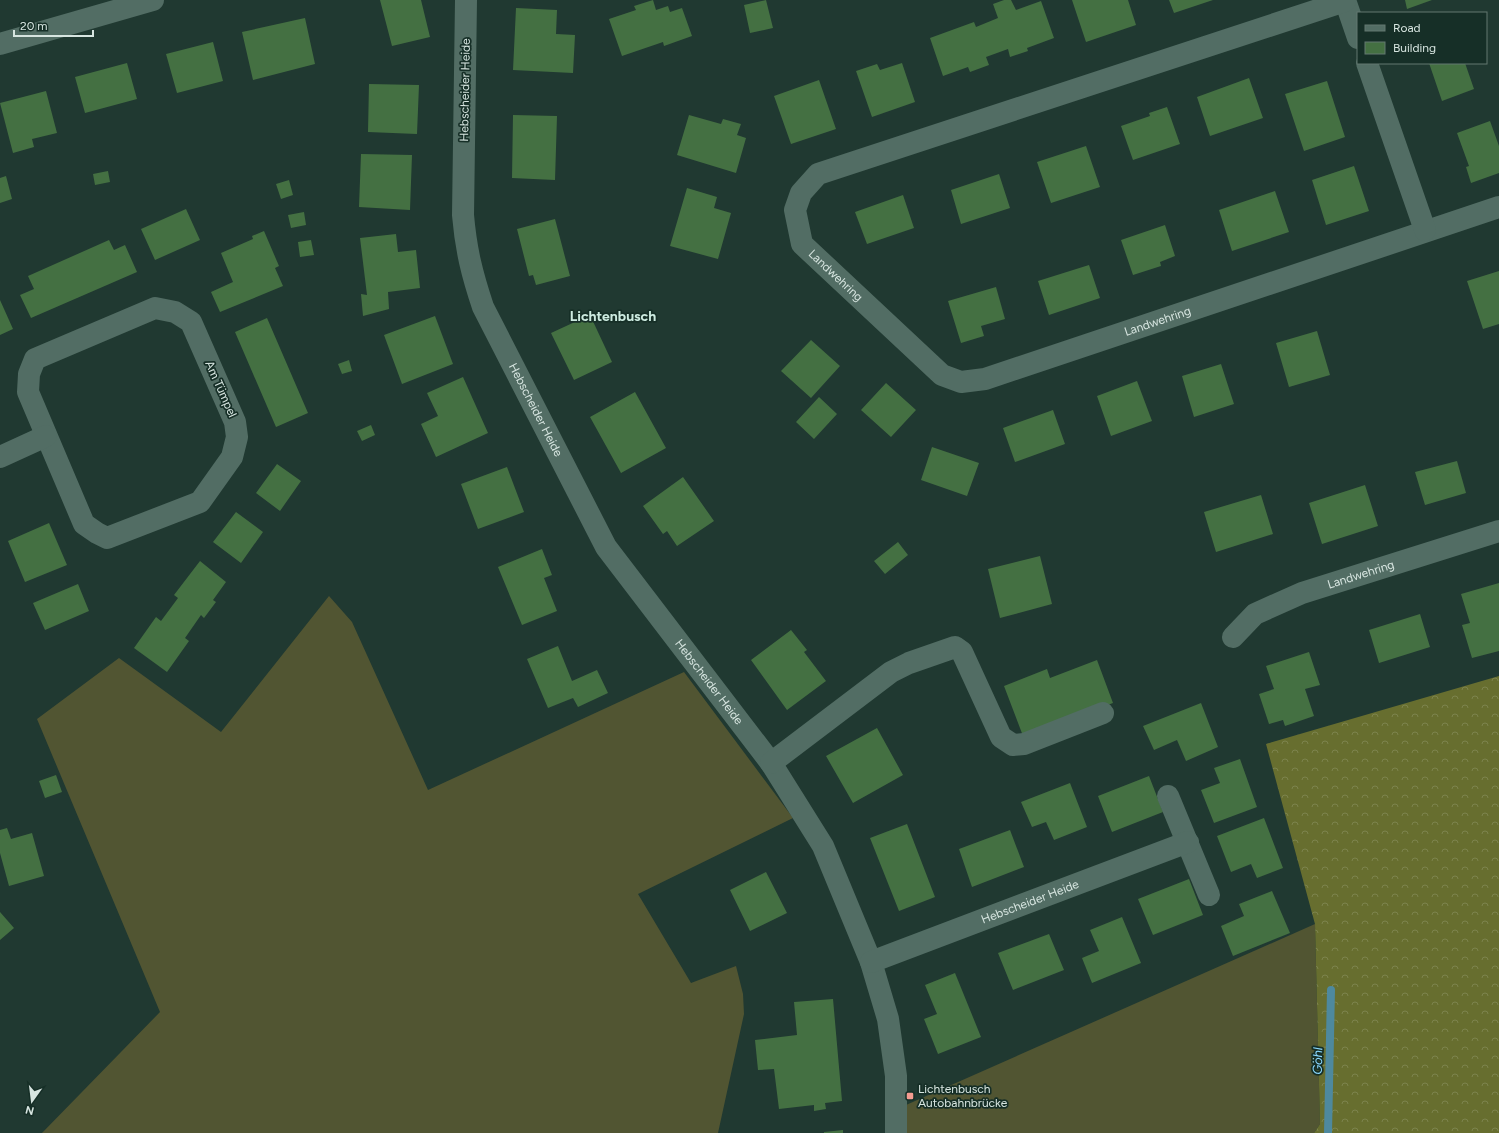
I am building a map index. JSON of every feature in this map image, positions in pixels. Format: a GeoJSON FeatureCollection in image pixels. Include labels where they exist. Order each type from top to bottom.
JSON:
{"type":"FeatureCollection","features":[{"type":"Feature","properties":{"kind":"street"},"geometry":{"type":"LineString","coordinates":[[0,44],[153,0]]}},
{"type":"Feature","properties":{"kind":"street","name":"Hebscheider Heide"},"geometry":{"type":"LineString","coordinates":[[466,0],[463,215],[466,245],[472,275],[484,307],[606,547],[771,763],[822,846],[872,962],[888,1018],[896,1076],[896,1133]]}},
{"type":"Feature","properties":{"kind":"street","name":"Landwehring"},"geometry":{"type":"LineString","coordinates":[[1357,35],[1345,1],[818,174],[801,193],[795,210],[802,244],[942,375],[961,382],[985,379],[1425,230],[1499,207]]}},
{"type":"Feature","properties":{"kind":"street"},"geometry":{"type":"LineString","coordinates":[[1367,64],[1425,230]]}},
{"type":"Feature","properties":{"kind":"street","name":"Am Tümpel"},"geometry":{"type":"LineString","coordinates":[[155,308],[175,312],[191,322],[235,422],[236,437],[232,457],[200,502],[107,538],[97,534],[84,524],[46,436],[28,392],[29,374],[35,359],[155,308]]}},
{"type":"Feature","properties":{"kind":"street"},"geometry":{"type":"LineString","coordinates":[[0,457],[46,436]]}},
{"type":"Feature","properties":{"kind":"street","name":"Landwehring"},"geometry":{"type":"LineString","coordinates":[[1233,637],[1255,614],[1302,592],[1499,531]]}},
{"type":"Feature","properties":{"kind":"street"},"geometry":{"type":"LineString","coordinates":[[771,763],[891,672],[909,663],[955,647],[962,652],[1001,737],[1013,745],[1024,744],[1103,713]]}},
{"type":"Feature","properties":{"kind":"street"},"geometry":{"type":"LineString","coordinates":[[1168,796],[1209,895]]}},
{"type":"Feature","properties":{"kind":"street","name":"Hebscheider Heide"},"geometry":{"type":"LineString","coordinates":[[872,962],[1188,842]]}},
{"type":"Feature","properties":{"kind":"green space"},"geometry":{"type":"Polygon","coordinates":[[[329,596],[352,622],[428,790],[684,672],[793,818],[638,894],[691,983],[736,966],[743,994],[744,1014],[718,1133],[42,1133],[160,1012],[37,719],[119,658],[221,732],[329,596]]]}},
{"type":"Feature","properties":{"kind":"green space"},"geometry":{"type":"Polygon","coordinates":[[[1499,676],[1499,1133],[1314,1133],[1320,1124],[1315,924],[1266,744],[1499,676]]]}},
{"type":"Feature","properties":{"kind":"green space"},"geometry":{"type":"Polygon","coordinates":[[[1315,924],[1320,1124],[1314,1133],[906,1133],[906,1105],[1315,924]]]}},
{"type":"Feature","properties":{"kind":"building"},"geometry":{"type":"Polygon","coordinates":[[[380,0],[421,0],[430,37],[392,46],[380,0]]]}},
{"type":"Feature","properties":{"kind":"building"},"geometry":{"type":"Polygon","coordinates":[[[653,0],[656,10],[668,6],[670,12],[682,8],[692,36],[664,46],[663,42],[622,56],[609,19],[636,10],[634,6],[653,0]]]}},
{"type":"Feature","properties":{"kind":"building"},"geometry":{"type":"Polygon","coordinates":[[[766,0],[773,28],[750,33],[744,5],[766,0]]]}},
{"type":"Feature","properties":{"kind":"building"},"geometry":{"type":"Polygon","coordinates":[[[1004,0],[1011,0],[1016,10],[1041,1],[1054,38],[1027,48],[1028,51],[1010,57],[1008,49],[986,57],[989,65],[970,72],[968,67],[943,76],[930,38],[974,22],[976,27],[998,18],[993,4],[1004,0]]]}},
{"type":"Feature","properties":{"kind":"building"},"geometry":{"type":"Polygon","coordinates":[[[1072,0],[1128,0],[1136,25],[1086,42],[1072,0]]]}},
{"type":"Feature","properties":{"kind":"building"},"geometry":{"type":"Polygon","coordinates":[[[1169,0],[1213,0],[1174,13],[1169,0]]]}},
{"type":"Feature","properties":{"kind":"building"},"geometry":{"type":"Polygon","coordinates":[[[1405,0],[1432,0],[1407,9],[1405,0]]]}},
{"type":"Feature","properties":{"kind":"building"},"geometry":{"type":"Polygon","coordinates":[[[516,8],[557,10],[556,34],[575,35],[573,73],[513,70],[516,8]]]}},
{"type":"Feature","properties":{"kind":"building"},"geometry":{"type":"Polygon","coordinates":[[[305,18],[315,64],[253,80],[242,32],[305,18]]]}},
{"type":"Feature","properties":{"kind":"building"},"geometry":{"type":"Polygon","coordinates":[[[213,42],[223,81],[177,93],[166,54],[213,42]]]}},
{"type":"Feature","properties":{"kind":"building"},"geometry":{"type":"Polygon","coordinates":[[[127,63],[137,99],[85,113],[75,77],[127,63]]]}},
{"type":"Feature","properties":{"kind":"building"},"geometry":{"type":"Polygon","coordinates":[[[902,63],[915,102],[872,117],[856,71],[877,64],[880,70],[902,63]]]}},
{"type":"Feature","properties":{"kind":"building"},"geometry":{"type":"Polygon","coordinates":[[[1429,64],[1465,64],[1474,89],[1442,101],[1429,64]]]}},
{"type":"Feature","properties":{"kind":"building"},"geometry":{"type":"Polygon","coordinates":[[[1249,78],[1263,118],[1210,136],[1197,97],[1249,78]]]}},
{"type":"Feature","properties":{"kind":"building"},"geometry":{"type":"Polygon","coordinates":[[[819,80],[836,129],[791,144],[774,96],[819,80]]]}},
{"type":"Feature","properties":{"kind":"building"},"geometry":{"type":"Polygon","coordinates":[[[1327,81],[1345,137],[1304,151],[1285,94],[1327,81]]]}},
{"type":"Feature","properties":{"kind":"building"},"geometry":{"type":"Polygon","coordinates":[[[369,84],[419,85],[417,134],[368,132],[369,84]]]}},
{"type":"Feature","properties":{"kind":"building"},"geometry":{"type":"Polygon","coordinates":[[[46,91],[57,133],[32,139],[34,147],[13,153],[0,103],[46,91]]]}},
{"type":"Feature","properties":{"kind":"building"},"geometry":{"type":"Polygon","coordinates":[[[1167,107],[1180,144],[1133,160],[1121,126],[1150,116],[1149,113],[1167,107]]]}},
{"type":"Feature","properties":{"kind":"building"},"geometry":{"type":"Polygon","coordinates":[[[513,115],[557,116],[555,180],[512,178],[513,115]]]}},
{"type":"Feature","properties":{"kind":"building"},"geometry":{"type":"Polygon","coordinates":[[[689,115],[721,124],[723,119],[741,124],[737,135],[746,138],[736,173],[677,155],[689,115]]]}},
{"type":"Feature","properties":{"kind":"building"},"geometry":{"type":"Polygon","coordinates":[[[1490,121],[1499,146],[1499,173],[1471,183],[1466,167],[1469,166],[1457,133],[1490,121]]]}},
{"type":"Feature","properties":{"kind":"building"},"geometry":{"type":"Polygon","coordinates":[[[1086,146],[1100,187],[1051,203],[1037,162],[1086,146]]]}},
{"type":"Feature","properties":{"kind":"building"},"geometry":{"type":"Polygon","coordinates":[[[361,154],[412,155],[410,210],[359,207],[361,154]]]}},
{"type":"Feature","properties":{"kind":"building"},"geometry":{"type":"Polygon","coordinates":[[[1354,166],[1369,211],[1326,225],[1312,180],[1354,166]]]}},
{"type":"Feature","properties":{"kind":"building"},"geometry":{"type":"Polygon","coordinates":[[[108,171],[110,182],[95,185],[93,174],[108,171]]]}},
{"type":"Feature","properties":{"kind":"building"},"geometry":{"type":"Polygon","coordinates":[[[999,174],[1010,208],[961,224],[951,190],[999,174]]]}},
{"type":"Feature","properties":{"kind":"building"},"geometry":{"type":"Polygon","coordinates":[[[6,176],[12,199],[0,203],[0,178],[6,176]]]}},
{"type":"Feature","properties":{"kind":"building"},"geometry":{"type":"Polygon","coordinates":[[[289,180],[293,195],[281,199],[276,184],[289,180]]]}},
{"type":"Feature","properties":{"kind":"building"},"geometry":{"type":"Polygon","coordinates":[[[687,188],[717,197],[714,208],[731,213],[718,259],[670,246],[687,188]]]}},
{"type":"Feature","properties":{"kind":"building"},"geometry":{"type":"Polygon","coordinates":[[[1275,191],[1289,232],[1232,251],[1219,210],[1275,191]]]}},
{"type":"Feature","properties":{"kind":"building"},"geometry":{"type":"Polygon","coordinates":[[[903,195],[914,228],[867,244],[855,212],[903,195]]]}},
{"type":"Feature","properties":{"kind":"building"},"geometry":{"type":"Polygon","coordinates":[[[186,209],[200,240],[155,260],[141,229],[186,209]]]}},
{"type":"Feature","properties":{"kind":"building"},"geometry":{"type":"Polygon","coordinates":[[[304,212],[306,225],[291,228],[288,215],[304,212]]]}},
{"type":"Feature","properties":{"kind":"building"},"geometry":{"type":"Polygon","coordinates":[[[555,219],[570,276],[536,285],[533,275],[529,276],[517,229],[555,219]]]}},
{"type":"Feature","properties":{"kind":"building"},"geometry":{"type":"Polygon","coordinates":[[[1165,225],[1175,256],[1160,262],[1161,266],[1133,275],[1121,240],[1165,225]]]}},
{"type":"Feature","properties":{"kind":"building"},"geometry":{"type":"Polygon","coordinates":[[[264,231],[279,266],[275,268],[283,286],[220,312],[211,292],[233,282],[221,253],[253,239],[252,236],[264,231]]]}},
{"type":"Feature","properties":{"kind":"building"},"geometry":{"type":"Polygon","coordinates":[[[396,234],[398,252],[416,250],[420,288],[388,292],[389,309],[363,316],[361,294],[367,295],[360,238],[396,234]]]}},
{"type":"Feature","properties":{"kind":"building"},"geometry":{"type":"Polygon","coordinates":[[[109,240],[114,250],[125,245],[137,272],[31,318],[20,295],[34,289],[28,276],[109,240]]]}},
{"type":"Feature","properties":{"kind":"building"},"geometry":{"type":"Polygon","coordinates":[[[311,240],[314,255],[300,257],[298,242],[311,240]]]}},
{"type":"Feature","properties":{"kind":"building"},"geometry":{"type":"Polygon","coordinates":[[[1089,265],[1100,298],[1049,315],[1038,281],[1089,265]]]}},
{"type":"Feature","properties":{"kind":"building"},"geometry":{"type":"Polygon","coordinates":[[[1499,271],[1499,324],[1483,329],[1467,281],[1499,271]]]}},
{"type":"Feature","properties":{"kind":"building"},"geometry":{"type":"Polygon","coordinates":[[[996,287],[1005,319],[981,326],[984,336],[961,343],[948,301],[996,287]]]}},
{"type":"Feature","properties":{"kind":"building"},"geometry":{"type":"Polygon","coordinates":[[[0,300],[13,329],[0,335],[0,300]]]}},
{"type":"Feature","properties":{"kind":"building"},"geometry":{"type":"Polygon","coordinates":[[[590,315],[612,362],[574,380],[551,333],[590,315]]]}},
{"type":"Feature","properties":{"kind":"building"},"geometry":{"type":"Polygon","coordinates":[[[435,316],[453,364],[402,384],[384,335],[435,316]]]}},
{"type":"Feature","properties":{"kind":"building"},"geometry":{"type":"Polygon","coordinates":[[[267,318],[308,413],[276,427],[235,332],[267,318]]]}},
{"type":"Feature","properties":{"kind":"building"},"geometry":{"type":"Polygon","coordinates":[[[1317,331],[1330,375],[1289,387],[1276,343],[1317,331]]]}},
{"type":"Feature","properties":{"kind":"building"},"geometry":{"type":"Polygon","coordinates":[[[811,340],[840,366],[811,398],[781,371],[811,340]]]}},
{"type":"Feature","properties":{"kind":"building"},"geometry":{"type":"Polygon","coordinates":[[[349,360],[352,371],[342,374],[338,364],[349,360]]]}},
{"type":"Feature","properties":{"kind":"building"},"geometry":{"type":"Polygon","coordinates":[[[1221,364],[1234,404],[1194,417],[1182,376],[1221,364]]]}},
{"type":"Feature","properties":{"kind":"building"},"geometry":{"type":"Polygon","coordinates":[[[463,377],[488,433],[436,457],[421,424],[438,416],[427,393],[463,377]]]}},
{"type":"Feature","properties":{"kind":"building"},"geometry":{"type":"Polygon","coordinates":[[[1137,381],[1152,421],[1111,436],[1097,396],[1137,381]]]}},
{"type":"Feature","properties":{"kind":"building"},"geometry":{"type":"Polygon","coordinates":[[[886,383],[916,410],[891,437],[861,410],[886,383]]]}},
{"type":"Feature","properties":{"kind":"building"},"geometry":{"type":"Polygon","coordinates":[[[635,392],[666,448],[621,473],[590,417],[635,392]]]}},
{"type":"Feature","properties":{"kind":"building"},"geometry":{"type":"Polygon","coordinates":[[[819,397],[837,414],[814,439],[796,422],[819,397]]]}},
{"type":"Feature","properties":{"kind":"building"},"geometry":{"type":"Polygon","coordinates":[[[1053,410],[1065,444],[1015,462],[1003,428],[1053,410]]]}},
{"type":"Feature","properties":{"kind":"building"},"geometry":{"type":"Polygon","coordinates":[[[371,425],[375,435],[362,441],[357,431],[371,425]]]}},
{"type":"Feature","properties":{"kind":"building"},"geometry":{"type":"Polygon","coordinates":[[[932,447],[979,463],[967,496],[921,480],[932,447]]]}},
{"type":"Feature","properties":{"kind":"building"},"geometry":{"type":"Polygon","coordinates":[[[1457,461],[1466,493],[1425,505],[1415,472],[1457,461]]]}},
{"type":"Feature","properties":{"kind":"building"},"geometry":{"type":"Polygon","coordinates":[[[277,464],[301,481],[280,511],[256,493],[277,464]]]}},
{"type":"Feature","properties":{"kind":"building"},"geometry":{"type":"Polygon","coordinates":[[[507,467],[524,512],[478,529],[461,484],[507,467]]]}},
{"type":"Feature","properties":{"kind":"building"},"geometry":{"type":"Polygon","coordinates":[[[683,477],[714,521],[677,546],[667,531],[663,534],[643,506],[683,477]]]}},
{"type":"Feature","properties":{"kind":"building"},"geometry":{"type":"Polygon","coordinates":[[[1365,485],[1378,526],[1322,544],[1309,503],[1365,485]]]}},
{"type":"Feature","properties":{"kind":"building"},"geometry":{"type":"Polygon","coordinates":[[[1261,495],[1273,534],[1216,552],[1204,512],[1261,495]]]}},
{"type":"Feature","properties":{"kind":"building"},"geometry":{"type":"Polygon","coordinates":[[[236,512],[263,532],[241,563],[213,542],[236,512]]]}},
{"type":"Feature","properties":{"kind":"building"},"geometry":{"type":"Polygon","coordinates":[[[49,523],[67,565],[25,582],[8,541],[49,523]]]}},
{"type":"Feature","properties":{"kind":"building"},"geometry":{"type":"Polygon","coordinates":[[[898,542],[908,555],[885,574],[874,561],[898,542]]]}},
{"type":"Feature","properties":{"kind":"building"},"geometry":{"type":"Polygon","coordinates":[[[542,549],[552,575],[544,578],[557,611],[522,625],[498,567],[542,549]]]}},
{"type":"Feature","properties":{"kind":"building"},"geometry":{"type":"Polygon","coordinates":[[[1040,556],[1052,604],[1000,618],[988,569],[1040,556]]]}},
{"type":"Feature","properties":{"kind":"building"},"geometry":{"type":"Polygon","coordinates":[[[200,561],[226,582],[213,600],[216,602],[204,618],[201,615],[185,638],[189,641],[167,672],[134,648],[156,617],[161,621],[178,598],[174,595],[200,561]]]}},
{"type":"Feature","properties":{"kind":"building"},"geometry":{"type":"Polygon","coordinates":[[[1499,583],[1499,651],[1472,658],[1462,625],[1470,623],[1461,594],[1499,583]]]}},
{"type":"Feature","properties":{"kind":"building"},"geometry":{"type":"Polygon","coordinates":[[[78,584],[89,611],[45,630],[33,603],[78,584]]]}},
{"type":"Feature","properties":{"kind":"building"},"geometry":{"type":"Polygon","coordinates":[[[1420,614],[1430,647],[1379,663],[1369,630],[1420,614]]]}},
{"type":"Feature","properties":{"kind":"building"},"geometry":{"type":"Polygon","coordinates":[[[791,630],[807,650],[804,652],[826,681],[787,710],[751,660],[791,630]]]}},
{"type":"Feature","properties":{"kind":"building"},"geometry":{"type":"Polygon","coordinates":[[[558,646],[572,681],[597,670],[608,693],[578,707],[573,698],[548,708],[527,659],[558,646]]]}},
{"type":"Feature","properties":{"kind":"building"},"geometry":{"type":"Polygon","coordinates":[[[1309,652],[1320,685],[1305,689],[1314,716],[1285,726],[1283,720],[1269,724],[1259,694],[1274,689],[1266,666],[1309,652]]]}},
{"type":"Feature","properties":{"kind":"building"},"geometry":{"type":"Polygon","coordinates":[[[1097,660],[1113,703],[1023,736],[1004,686],[1047,669],[1050,678],[1097,660]]]}},
{"type":"Feature","properties":{"kind":"building"},"geometry":{"type":"Polygon","coordinates":[[[1201,703],[1218,747],[1186,761],[1177,740],[1154,750],[1143,726],[1201,703]]]}},
{"type":"Feature","properties":{"kind":"building"},"geometry":{"type":"Polygon","coordinates":[[[877,728],[903,775],[853,803],[826,756],[877,728]]]}},
{"type":"Feature","properties":{"kind":"building"},"geometry":{"type":"Polygon","coordinates":[[[1240,759],[1257,807],[1214,823],[1201,790],[1220,783],[1214,768],[1240,759]]]}},
{"type":"Feature","properties":{"kind":"building"},"geometry":{"type":"Polygon","coordinates":[[[56,775],[62,792],[45,798],[39,781],[56,775]]]}},
{"type":"Feature","properties":{"kind":"building"},"geometry":{"type":"Polygon","coordinates":[[[1149,776],[1163,812],[1112,832],[1098,796],[1149,776]]]}},
{"type":"Feature","properties":{"kind":"building"},"geometry":{"type":"Polygon","coordinates":[[[1070,783],[1087,827],[1054,840],[1046,822],[1032,827],[1021,802],[1070,783]]]}},
{"type":"Feature","properties":{"kind":"building"},"geometry":{"type":"Polygon","coordinates":[[[1264,818],[1283,868],[1257,878],[1251,864],[1231,872],[1217,836],[1264,818]]]}},
{"type":"Feature","properties":{"kind":"building"},"geometry":{"type":"Polygon","coordinates":[[[907,824],[935,897],[899,911],[870,838],[907,824]]]}},
{"type":"Feature","properties":{"kind":"building"},"geometry":{"type":"Polygon","coordinates":[[[7,828],[11,839],[32,833],[44,876],[9,886],[0,853],[0,830],[7,828]]]}},
{"type":"Feature","properties":{"kind":"building"},"geometry":{"type":"Polygon","coordinates":[[[1010,830],[1024,867],[972,887],[959,849],[1010,830]]]}},
{"type":"Feature","properties":{"kind":"building"},"geometry":{"type":"Polygon","coordinates":[[[766,872],[787,913],[750,931],[730,890],[766,872]]]}},
{"type":"Feature","properties":{"kind":"building"},"geometry":{"type":"Polygon","coordinates":[[[1189,879],[1203,915],[1153,935],[1138,899],[1189,879]]]}},
{"type":"Feature","properties":{"kind":"building"},"geometry":{"type":"Polygon","coordinates":[[[1272,891],[1290,933],[1233,956],[1221,926],[1244,916],[1239,904],[1272,891]]]}},
{"type":"Feature","properties":{"kind":"building"},"geometry":{"type":"Polygon","coordinates":[[[0,912],[14,928],[0,940],[0,912]]]}},
{"type":"Feature","properties":{"kind":"building"},"geometry":{"type":"Polygon","coordinates":[[[1122,917],[1141,963],[1092,983],[1082,958],[1099,951],[1090,930],[1122,917]]]}},
{"type":"Feature","properties":{"kind":"building"},"geometry":{"type":"Polygon","coordinates":[[[1049,934],[1064,970],[1013,990],[998,953],[1049,934]]]}},
{"type":"Feature","properties":{"kind":"building"},"geometry":{"type":"Polygon","coordinates":[[[955,973],[981,1037],[938,1054],[924,1019],[937,1014],[925,985],[955,973]]]}},
{"type":"Feature","properties":{"kind":"building"},"geometry":{"type":"Polygon","coordinates":[[[833,999],[842,1101],[825,1103],[826,1109],[814,1111],[814,1105],[779,1109],[774,1069],[758,1070],[755,1040],[797,1035],[794,1002],[833,999]]]}},
{"type":"Feature","properties":{"kind":"building"},"geometry":{"type":"Polygon","coordinates":[[[843,1130],[843,1133],[824,1133],[824,1132],[843,1130]]]}},
{"type":"Feature","properties":{"kind":"waterway","name":"Göhl"},"geometry":{"type":"LineString","coordinates":[[1328,1133],[1331,990]]}},
{"type":"Feature","properties":{"kind":"place","name":"Lichtenbusch Autobahnbrücke"},"geometry":{"type":"Point","coordinates":[910,1096]}},
{"type":"Feature","properties":{"kind":"district","name":"Lichtenbusch"},"geometry":{"type":"Point","coordinates":[613,316]}}]}
